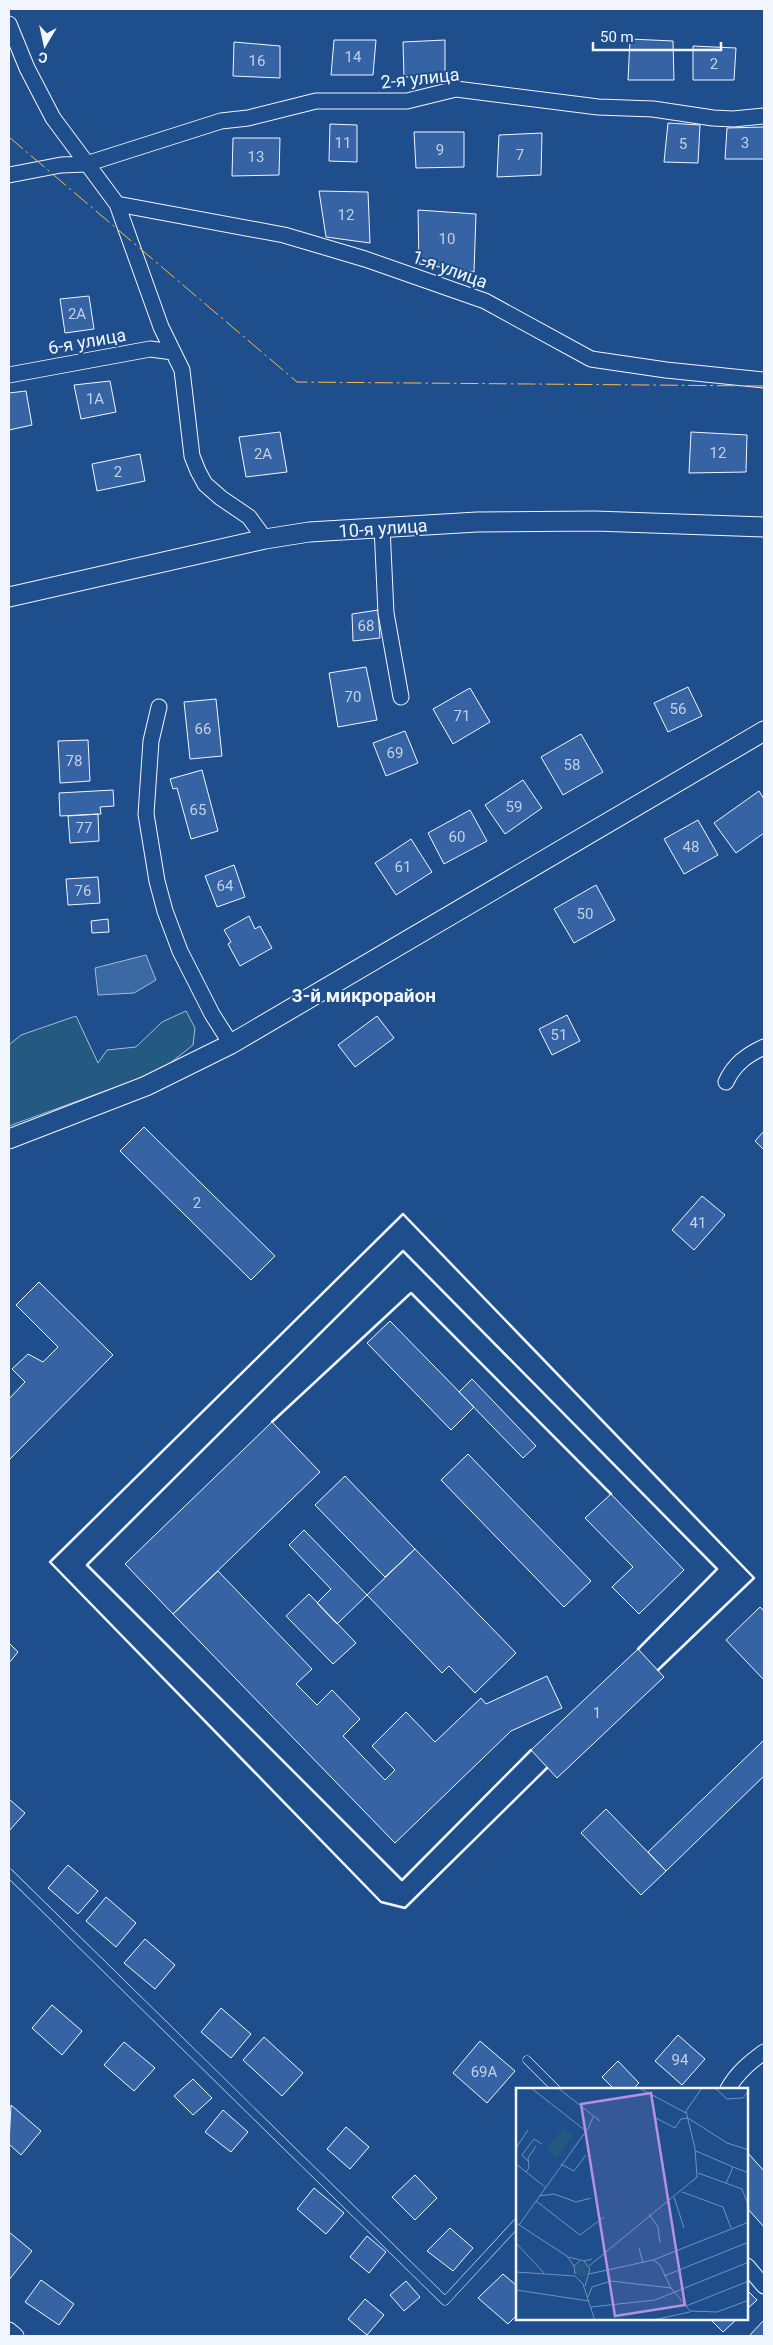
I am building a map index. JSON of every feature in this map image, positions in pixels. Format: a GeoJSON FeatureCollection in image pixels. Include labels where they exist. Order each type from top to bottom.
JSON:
{"type":"FeatureCollection","features":[{"type":"Feature","properties":{"kind":"street"},"geometry":{"type":"LineString","coordinates":[[9,24],[53,118],[116,204],[161,327],[182,370],[192,456],[198,471],[205,484],[221,498],[249,517],[265,539]]}},
{"type":"Feature","properties":{"kind":"street","name":"2-я улица"},"geometry":{"type":"LineString","coordinates":[[9,176],[61,165],[86,164],[220,121],[248,118],[316,101],[407,101],[456,89],[598,107],[653,109],[713,118],[733,119],[764,116]]}},
{"type":"Feature","properties":{"kind":"street","name":"1-я улица"},"geometry":{"type":"LineString","coordinates":[[116,204],[284,236],[365,259],[485,301],[591,359],[666,370],[764,380]]}},
{"type":"Feature","properties":{"kind":"street","name":"6-я улица"},"geometry":{"type":"LineString","coordinates":[[9,375],[150,349],[173,352]]}},
{"type":"Feature","properties":{"kind":"street","name":"10-я улица"},"geometry":{"type":"LineString","coordinates":[[9,597],[265,539],[382,527],[477,522],[595,521],[764,527]]}},
{"type":"Feature","properties":{"kind":"street"},"geometry":{"type":"LineString","coordinates":[[382,527],[386,613],[401,697]]}},
{"type":"Feature","properties":{"kind":"street"},"geometry":{"type":"LineString","coordinates":[[159,707],[151,742],[146,814],[158,881],[165,911],[180,951],[212,1014],[231,1044]]}},
{"type":"Feature","properties":{"kind":"street"},"geometry":{"type":"LineString","coordinates":[[9,1139],[146,1086],[231,1044],[764,731]]}},
{"type":"Feature","properties":{"kind":"street"},"geometry":{"type":"LineString","coordinates":[[726,1082],[737,1064],[749,1054],[764,1047]]}},
{"type":"Feature","properties":{"kind":"street"},"geometry":{"type":"LineString","coordinates":[[729,2088],[734,2078],[749,2063],[764,2052]]}},
{"type":"Feature","properties":{"kind":"street"},"geometry":{"type":"LineString","coordinates":[[748,2267],[764,2286]]}},
{"type":"Feature","properties":{"kind":"street"},"geometry":{"type":"LineString","coordinates":[[9,2330],[16,2336]]}},
{"type":"Feature","properties":{"kind":"lane"},"geometry":{"type":"LineString","coordinates":[[9,1873],[445,2300],[516,2224]]}},
{"type":"Feature","properties":{"kind":"lane"},"geometry":{"type":"LineString","coordinates":[[527,2060],[555,2088]]}},
{"type":"Feature","properties":{"kind":"shaded area"},"geometry":{"type":"Polygon","coordinates":[[[146,955],[156,980],[134,993],[98,995],[95,968],[146,955]]]}},
{"type":"Feature","properties":{"kind":"shaded area"},"geometry":{"type":"Polygon","coordinates":[[[186,1011],[195,1028],[193,1045],[160,1071],[9,1126],[9,1045],[21,1035],[76,1016],[98,1063],[107,1050],[136,1047],[162,1022],[186,1011]]]}},
{"type":"Feature","properties":{"kind":"building"},"geometry":{"type":"Polygon","coordinates":[[[630,39],[673,41],[674,80],[628,80],[630,39]]]}},
{"type":"Feature","properties":{"kind":"building"},"geometry":{"type":"Polygon","coordinates":[[[334,40],[376,40],[373,75],[331,75],[334,40]]]}},
{"type":"Feature","properties":{"kind":"building"},"geometry":{"type":"Polygon","coordinates":[[[445,40],[445,77],[404,77],[403,42],[445,40]]]}},
{"type":"Feature","properties":{"kind":"building"},"geometry":{"type":"Polygon","coordinates":[[[234,42],[280,46],[280,78],[233,76],[234,42]]]}},
{"type":"Feature","properties":{"kind":"building"},"geometry":{"type":"Polygon","coordinates":[[[693,46],[736,48],[734,80],[693,80],[693,46]]]}},
{"type":"Feature","properties":{"kind":"building"},"geometry":{"type":"Polygon","coordinates":[[[668,123],[700,125],[698,163],[664,162],[668,123]]]}},
{"type":"Feature","properties":{"kind":"building"},"geometry":{"type":"Polygon","coordinates":[[[330,124],[357,125],[357,162],[329,161],[330,124]]]}},
{"type":"Feature","properties":{"kind":"building"},"geometry":{"type":"Polygon","coordinates":[[[764,127],[764,159],[725,159],[727,128],[764,127]]]}},
{"type":"Feature","properties":{"kind":"building"},"geometry":{"type":"Polygon","coordinates":[[[414,132],[464,132],[464,167],[416,168],[414,132]]]}},
{"type":"Feature","properties":{"kind":"building"},"geometry":{"type":"Polygon","coordinates":[[[542,133],[541,175],[497,177],[499,135],[542,133]]]}},
{"type":"Feature","properties":{"kind":"building"},"geometry":{"type":"Polygon","coordinates":[[[233,138],[280,138],[279,175],[232,176],[233,138]]]}},
{"type":"Feature","properties":{"kind":"building"},"geometry":{"type":"Polygon","coordinates":[[[319,191],[368,192],[370,243],[326,237],[319,191]]]}},
{"type":"Feature","properties":{"kind":"building"},"geometry":{"type":"Polygon","coordinates":[[[418,210],[476,214],[474,272],[419,264],[418,210]]]}},
{"type":"Feature","properties":{"kind":"building"},"geometry":{"type":"Polygon","coordinates":[[[89,296],[94,329],[65,333],[60,299],[89,296]]]}},
{"type":"Feature","properties":{"kind":"building"},"geometry":{"type":"Polygon","coordinates":[[[110,381],[116,412],[81,419],[74,385],[110,381]]]}},
{"type":"Feature","properties":{"kind":"building"},"geometry":{"type":"Polygon","coordinates":[[[26,391],[32,425],[9,430],[9,393],[26,391]]]}},
{"type":"Feature","properties":{"kind":"building"},"geometry":{"type":"Polygon","coordinates":[[[280,432],[287,472],[246,477],[239,437],[280,432]]]}},
{"type":"Feature","properties":{"kind":"building"},"geometry":{"type":"Polygon","coordinates":[[[691,432],[747,435],[746,472],[689,473],[691,432]]]}},
{"type":"Feature","properties":{"kind":"building"},"geometry":{"type":"Polygon","coordinates":[[[140,454],[145,481],[97,491],[92,464],[140,454]]]}},
{"type":"Feature","properties":{"kind":"building"},"geometry":{"type":"Polygon","coordinates":[[[378,610],[380,638],[353,641],[352,614],[378,610]]]}},
{"type":"Feature","properties":{"kind":"building"},"geometry":{"type":"Polygon","coordinates":[[[366,667],[377,720],[338,727],[329,673],[366,667]]]}},
{"type":"Feature","properties":{"kind":"building"},"geometry":{"type":"Polygon","coordinates":[[[688,687],[702,716],[668,732],[654,703],[688,687]]]}},
{"type":"Feature","properties":{"kind":"building"},"geometry":{"type":"Polygon","coordinates":[[[470,688],[490,722],[453,744],[433,709],[470,688]]]}},
{"type":"Feature","properties":{"kind":"building"},"geometry":{"type":"Polygon","coordinates":[[[216,699],[222,756],[190,759],[184,702],[216,699]]]}},
{"type":"Feature","properties":{"kind":"building"},"geometry":{"type":"Polygon","coordinates":[[[405,731],[418,763],[386,776],[373,743],[405,731]]]}},
{"type":"Feature","properties":{"kind":"building"},"geometry":{"type":"Polygon","coordinates":[[[581,734],[603,772],[563,795],[541,757],[581,734]]]}},
{"type":"Feature","properties":{"kind":"building"},"geometry":{"type":"Polygon","coordinates":[[[88,740],[90,781],[60,783],[58,741],[88,740]]]}},
{"type":"Feature","properties":{"kind":"building"},"geometry":{"type":"Polygon","coordinates":[[[202,770],[218,831],[191,839],[177,788],[173,789],[170,779],[202,770]]]}},
{"type":"Feature","properties":{"kind":"building"},"geometry":{"type":"Polygon","coordinates":[[[523,780],[542,808],[505,834],[485,805],[523,780]]]}},
{"type":"Feature","properties":{"kind":"building"},"geometry":{"type":"Polygon","coordinates":[[[113,790],[114,806],[100,807],[101,814],[60,816],[59,793],[113,790]]]}},
{"type":"Feature","properties":{"kind":"building"},"geometry":{"type":"Polygon","coordinates":[[[759,791],[764,799],[764,833],[736,853],[714,823],[759,791]]]}},
{"type":"Feature","properties":{"kind":"building"},"geometry":{"type":"Polygon","coordinates":[[[470,810],[487,841],[444,864],[428,833],[470,810]]]}},
{"type":"Feature","properties":{"kind":"building"},"geometry":{"type":"Polygon","coordinates":[[[98,814],[99,841],[70,843],[68,816],[98,814]]]}},
{"type":"Feature","properties":{"kind":"building"},"geometry":{"type":"Polygon","coordinates":[[[698,820],[718,855],[684,874],[664,839],[698,820]]]}},
{"type":"Feature","properties":{"kind":"building"},"geometry":{"type":"Polygon","coordinates":[[[411,839],[432,872],[396,895],[375,863],[411,839]]]}},
{"type":"Feature","properties":{"kind":"building"},"geometry":{"type":"Polygon","coordinates":[[[234,865],[245,897],[217,907],[205,876],[234,865]]]}},
{"type":"Feature","properties":{"kind":"building"},"geometry":{"type":"Polygon","coordinates":[[[98,877],[100,903],[68,905],[66,879],[98,877]]]}},
{"type":"Feature","properties":{"kind":"building"},"geometry":{"type":"Polygon","coordinates":[[[596,885],[615,920],[574,943],[554,909],[596,885]]]}},
{"type":"Feature","properties":{"kind":"building"},"geometry":{"type":"Polygon","coordinates":[[[249,916],[255,929],[260,926],[272,948],[240,966],[228,944],[231,942],[224,930],[249,916]]]}},
{"type":"Feature","properties":{"kind":"building"},"geometry":{"type":"Polygon","coordinates":[[[108,919],[109,932],[92,933],[91,921],[108,919]]]}},
{"type":"Feature","properties":{"kind":"building"},"geometry":{"type":"Polygon","coordinates":[[[567,1015],[580,1041],[552,1055],[539,1029],[567,1015]]]}},
{"type":"Feature","properties":{"kind":"building"},"geometry":{"type":"Polygon","coordinates":[[[377,1016],[394,1038],[355,1067],[338,1045],[377,1016]]]}},
{"type":"Feature","properties":{"kind":"building"},"geometry":{"type":"Polygon","coordinates":[[[144,1127],[275,1256],[251,1280],[120,1151],[144,1127]]]}},
{"type":"Feature","properties":{"kind":"building"},"geometry":{"type":"Polygon","coordinates":[[[764,1131],[764,1150],[755,1141],[764,1131]]]}},
{"type":"Feature","properties":{"kind":"building"},"geometry":{"type":"Polygon","coordinates":[[[702,1196],[725,1215],[694,1250],[672,1230],[702,1196]]]}},
{"type":"Feature","properties":{"kind":"building"},"geometry":{"type":"Polygon","coordinates":[[[39,1282],[113,1355],[9,1460],[9,1399],[25,1382],[12,1369],[28,1354],[43,1362],[58,1347],[16,1305],[39,1282]]]}},
{"type":"Feature","properties":{"kind":"building"},"geometry":{"type":"Polygon","coordinates":[[[390,1321],[474,1407],[451,1430],[367,1343],[390,1321]]]}},
{"type":"Feature","properties":{"kind":"building"},"geometry":{"type":"Polygon","coordinates":[[[472,1379],[536,1446],[523,1458],[459,1392],[472,1379]]]}},
{"type":"Feature","properties":{"kind":"building"},"geometry":{"type":"Polygon","coordinates":[[[272,1422],[320,1472],[173,1614],[125,1564],[272,1422]]]}},
{"type":"Feature","properties":{"kind":"building"},"geometry":{"type":"Polygon","coordinates":[[[468,1454],[591,1581],[564,1607],[441,1480],[468,1454]]]}},
{"type":"Feature","properties":{"kind":"building"},"geometry":{"type":"Polygon","coordinates":[[[345,1476],[415,1549],[385,1577],[315,1505],[345,1476]]]}},
{"type":"Feature","properties":{"kind":"building"},"geometry":{"type":"Polygon","coordinates":[[[611,1494],[684,1570],[639,1614],[612,1587],[633,1567],[585,1518],[611,1494]]]}},
{"type":"Feature","properties":{"kind":"building"},"geometry":{"type":"Polygon","coordinates":[[[304,1530],[367,1595],[337,1624],[317,1603],[331,1589],[289,1545],[304,1530]]]}},
{"type":"Feature","properties":{"kind":"building"},"geometry":{"type":"Polygon","coordinates":[[[415,1549],[516,1653],[475,1693],[449,1666],[442,1673],[367,1595],[415,1549]]]}},
{"type":"Feature","properties":{"kind":"building"},"geometry":{"type":"Polygon","coordinates":[[[218,1571],[312,1669],[296,1684],[317,1705],[332,1690],[360,1719],[343,1736],[385,1780],[395,1770],[372,1746],[406,1712],[435,1742],[481,1698],[486,1704],[547,1676],[562,1708],[511,1731],[395,1843],[173,1614],[218,1571]]]}},
{"type":"Feature","properties":{"kind":"building"},"geometry":{"type":"Polygon","coordinates":[[[309,1594],[356,1643],[333,1664],[286,1616],[309,1594]]]}},
{"type":"Feature","properties":{"kind":"building"},"geometry":{"type":"Polygon","coordinates":[[[760,1607],[764,1611],[764,1680],[726,1640],[760,1607]]]}},
{"type":"Feature","properties":{"kind":"building"},"geometry":{"type":"Polygon","coordinates":[[[9,1643],[18,1652],[9,1663],[9,1643]]]}},
{"type":"Feature","properties":{"kind":"building"},"geometry":{"type":"Polygon","coordinates":[[[638,1649],[664,1677],[557,1778],[531,1750],[638,1649]]]}},
{"type":"Feature","properties":{"kind":"building"},"geometry":{"type":"Polygon","coordinates":[[[764,1740],[764,1776],[666,1871],[648,1852],[764,1740]]]}},
{"type":"Feature","properties":{"kind":"building"},"geometry":{"type":"Polygon","coordinates":[[[9,1799],[25,1813],[9,1831],[9,1799]]]}},
{"type":"Feature","properties":{"kind":"building"},"geometry":{"type":"Polygon","coordinates":[[[606,1809],[666,1871],[641,1895],[581,1833],[606,1809]]]}},
{"type":"Feature","properties":{"kind":"building"},"geometry":{"type":"Polygon","coordinates":[[[68,1865],[98,1891],[78,1914],[48,1888],[68,1865]]]}},
{"type":"Feature","properties":{"kind":"building"},"geometry":{"type":"Polygon","coordinates":[[[106,1897],[136,1923],[116,1947],[86,1921],[106,1897]]]}},
{"type":"Feature","properties":{"kind":"building"},"geometry":{"type":"Polygon","coordinates":[[[145,1939],[175,1965],[155,1989],[124,1963],[145,1939]]]}},
{"type":"Feature","properties":{"kind":"building"},"geometry":{"type":"Polygon","coordinates":[[[52,2005],[82,2031],[62,2055],[32,2028],[52,2005]]]}},
{"type":"Feature","properties":{"kind":"building"},"geometry":{"type":"Polygon","coordinates":[[[221,2008],[251,2034],[231,2058],[201,2032],[221,2008]]]}},
{"type":"Feature","properties":{"kind":"building"},"geometry":{"type":"Polygon","coordinates":[[[678,2035],[705,2059],[682,2085],[655,2061],[678,2035]]]}},
{"type":"Feature","properties":{"kind":"building"},"geometry":{"type":"Polygon","coordinates":[[[264,2037],[303,2073],[282,2096],[243,2060],[264,2037]]]}},
{"type":"Feature","properties":{"kind":"building"},"geometry":{"type":"Polygon","coordinates":[[[480,2041],[515,2071],[487,2103],[453,2073],[480,2041]]]}},
{"type":"Feature","properties":{"kind":"building"},"geometry":{"type":"Polygon","coordinates":[[[124,2042],[155,2068],[134,2091],[104,2065],[124,2042]]]}},
{"type":"Feature","properties":{"kind":"building"},"geometry":{"type":"Polygon","coordinates":[[[618,2061],[639,2083],[634,2088],[613,2088],[602,2077],[618,2061]]]}},
{"type":"Feature","properties":{"kind":"building"},"geometry":{"type":"Polygon","coordinates":[[[193,2079],[212,2098],[193,2115],[174,2096],[193,2079]]]}},
{"type":"Feature","properties":{"kind":"building"},"geometry":{"type":"Polygon","coordinates":[[[11,2105],[41,2131],[21,2155],[9,2144],[11,2105]]]}},
{"type":"Feature","properties":{"kind":"building"},"geometry":{"type":"Polygon","coordinates":[[[223,2110],[248,2132],[231,2152],[205,2132],[223,2110]]]}},
{"type":"Feature","properties":{"kind":"building"},"geometry":{"type":"Polygon","coordinates":[[[346,2127],[369,2147],[350,2169],[327,2149],[346,2127]]]}},
{"type":"Feature","properties":{"kind":"building"},"geometry":{"type":"Polygon","coordinates":[[[748,2153],[764,2171],[764,2227],[748,2209],[748,2153]]]}},
{"type":"Feature","properties":{"kind":"building"},"geometry":{"type":"Polygon","coordinates":[[[415,2175],[437,2198],[415,2220],[392,2197],[415,2175]]]}},
{"type":"Feature","properties":{"kind":"building"},"geometry":{"type":"Polygon","coordinates":[[[314,2188],[344,2213],[326,2234],[297,2209],[314,2188]]]}},
{"type":"Feature","properties":{"kind":"building"},"geometry":{"type":"Polygon","coordinates":[[[450,2228],[473,2248],[453,2271],[427,2251],[450,2228]]]}},
{"type":"Feature","properties":{"kind":"building"},"geometry":{"type":"Polygon","coordinates":[[[9,2232],[32,2251],[9,2280],[9,2232]]]}},
{"type":"Feature","properties":{"kind":"building"},"geometry":{"type":"Polygon","coordinates":[[[367,2236],[386,2252],[369,2273],[350,2257],[367,2236]]]}},
{"type":"Feature","properties":{"kind":"building"},"geometry":{"type":"Polygon","coordinates":[[[503,2274],[516,2285],[516,2316],[508,2324],[478,2298],[503,2274]]]}},
{"type":"Feature","properties":{"kind":"building"},"geometry":{"type":"Polygon","coordinates":[[[41,2280],[74,2304],[59,2325],[25,2302],[41,2280]]]}},
{"type":"Feature","properties":{"kind":"building"},"geometry":{"type":"Polygon","coordinates":[[[406,2281],[420,2297],[404,2311],[390,2295],[406,2281]]]}},
{"type":"Feature","properties":{"kind":"building"},"geometry":{"type":"Polygon","coordinates":[[[748,2291],[757,2300],[748,2308],[748,2291]]]}},
{"type":"Feature","properties":{"kind":"building"},"geometry":{"type":"Polygon","coordinates":[[[365,2299],[384,2315],[367,2335],[348,2319],[365,2299]]]}},
{"type":"Feature","properties":{"kind":"building"},"geometry":{"type":"Polygon","coordinates":[[[711,2320],[736,2320],[723,2332],[711,2320]]]}},
{"type":"Feature","properties":{"kind":"building"},"geometry":{"type":"Polygon","coordinates":[[[764,2320],[764,2336],[749,2336],[764,2320]]]}},
{"type":"Feature","properties":{"kind":"wall"},"geometry":{"type":"LineString","coordinates":[[547,1768],[405,1908],[381,1902],[50,1562],[403,1214],[754,1578],[658,1670]]}},
{"type":"Feature","properties":{"kind":"wall"},"geometry":{"type":"LineString","coordinates":[[531,1750],[402,1880],[87,1565],[403,1251],[717,1569],[638,1649]]}},
{"type":"Feature","properties":{"kind":"wall"},"geometry":{"type":"LineString","coordinates":[[272,1422],[411,1293],[611,1494]]}},
{"type":"Feature","properties":{"kind":"power"},"geometry":{"type":"LineString","coordinates":[[9,137],[297,382],[764,386]]}},
{"type":"Feature","properties":{"kind":"district","name":"3-й микрорайон"},"geometry":{"type":"Point","coordinates":[364,995]}}]}
